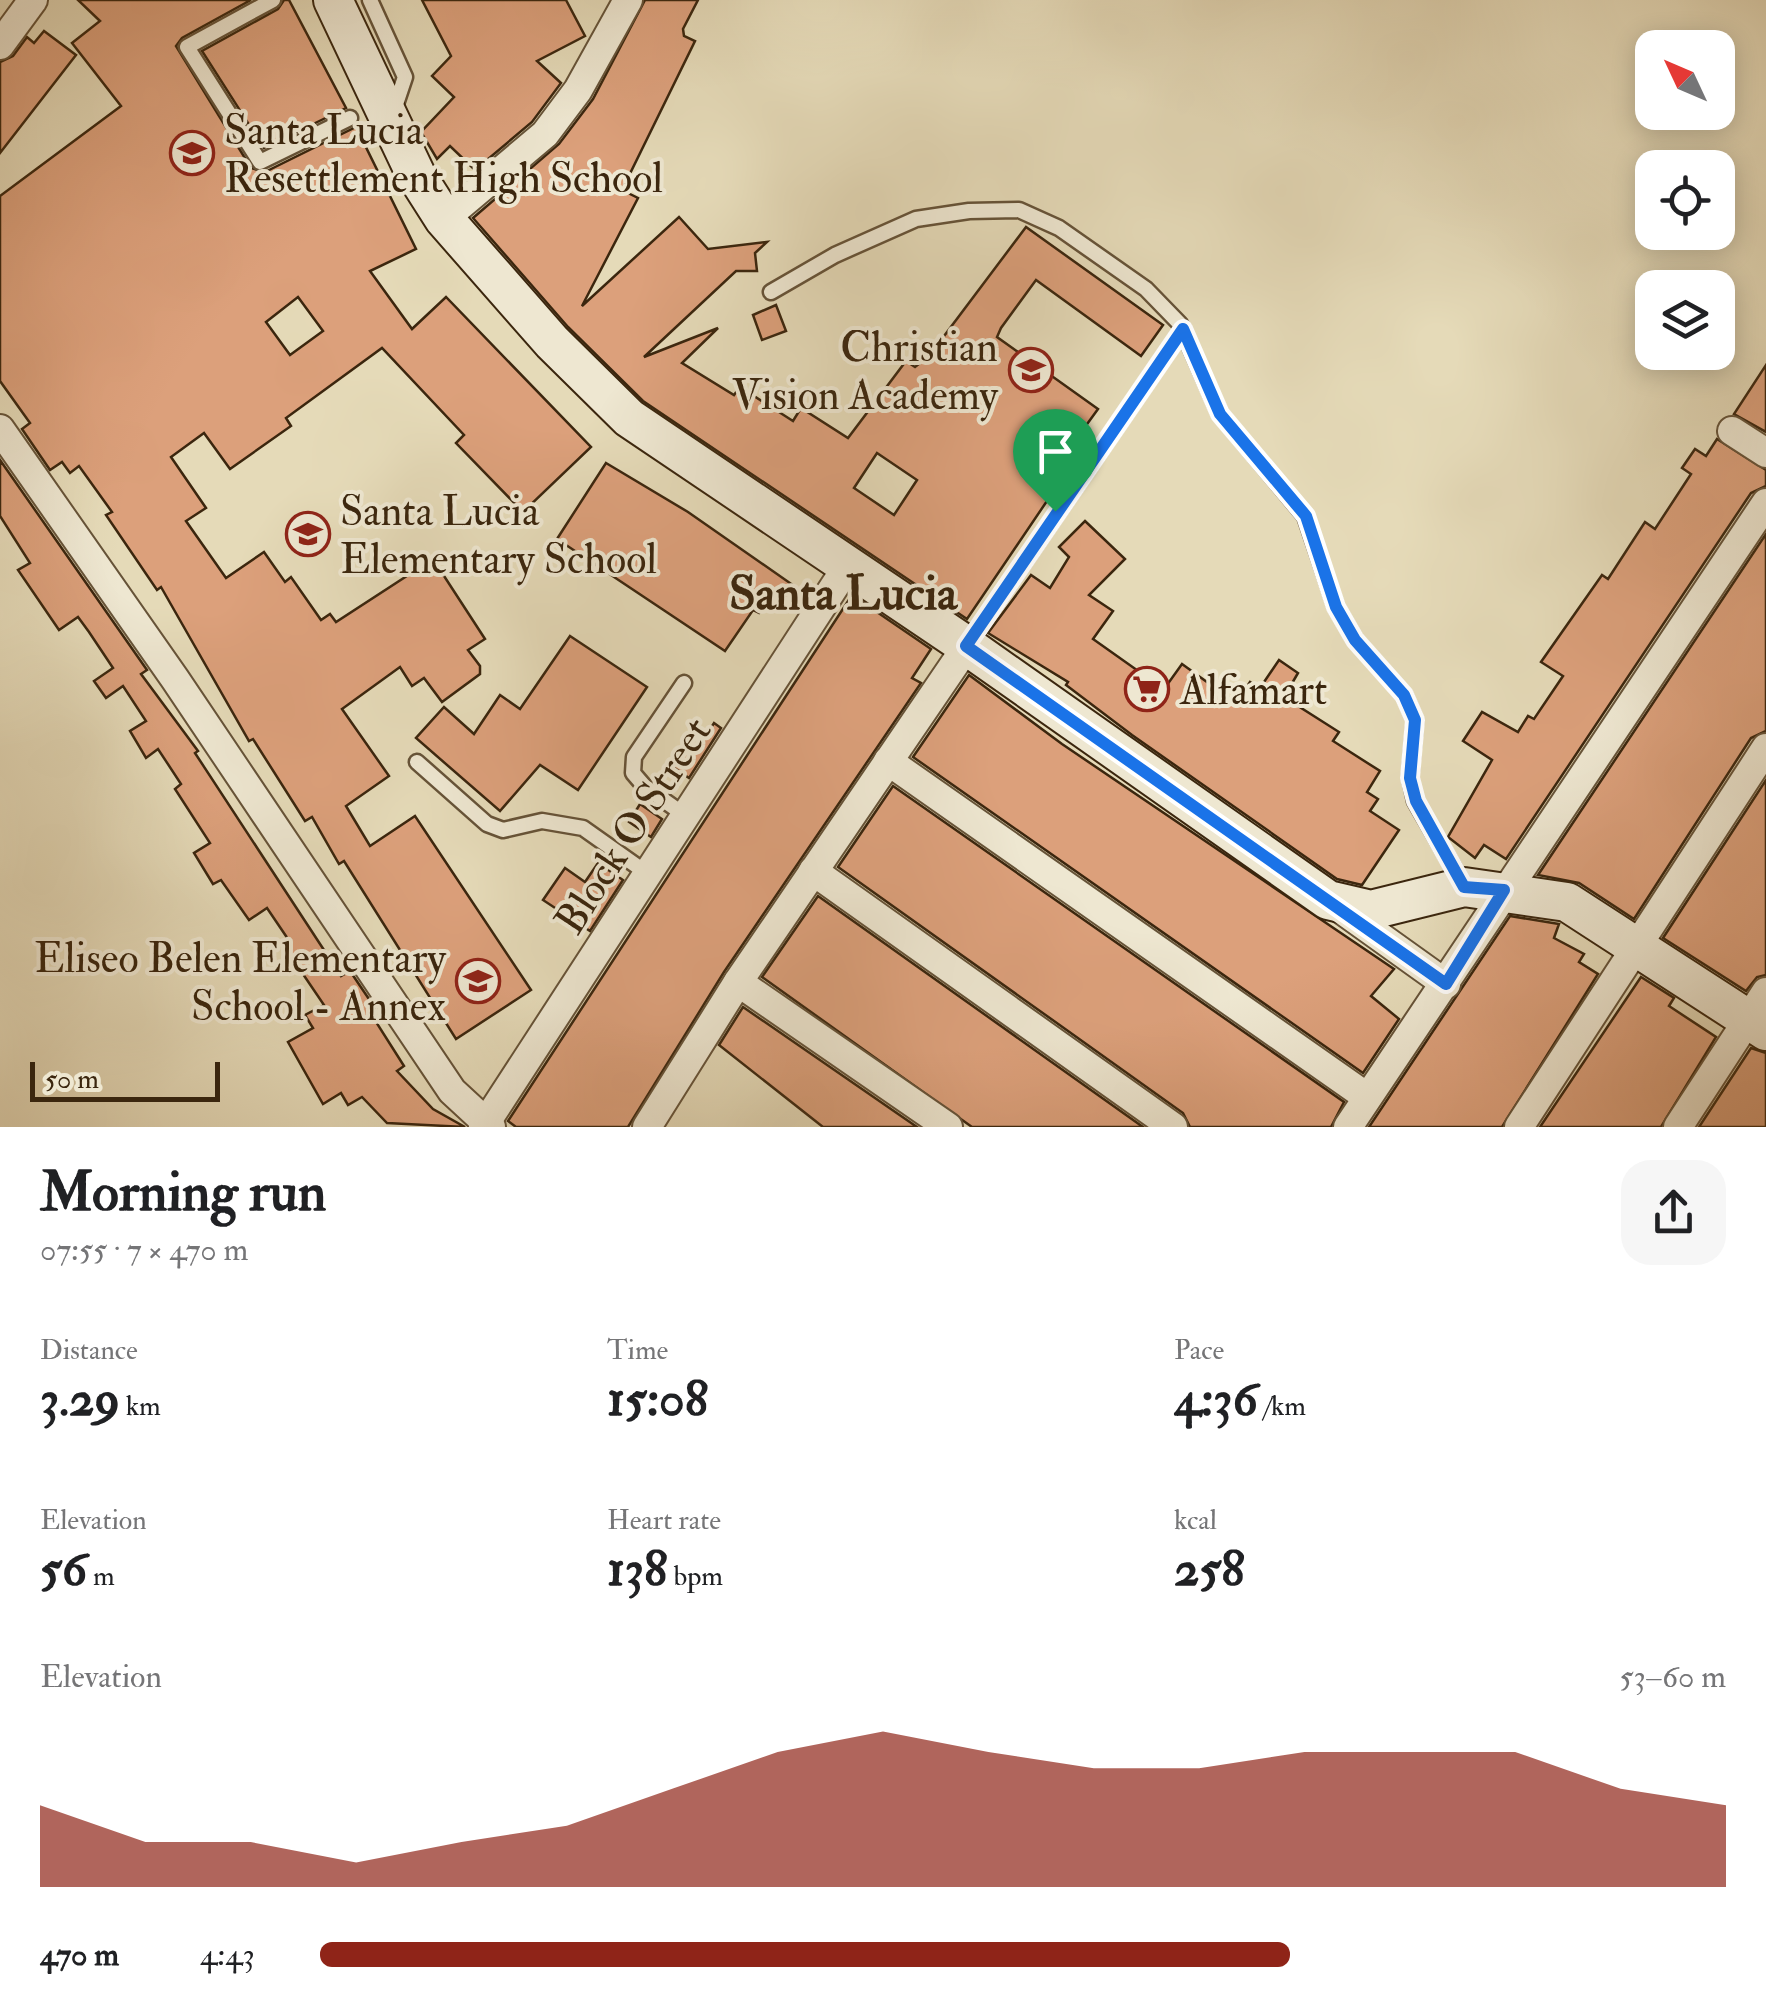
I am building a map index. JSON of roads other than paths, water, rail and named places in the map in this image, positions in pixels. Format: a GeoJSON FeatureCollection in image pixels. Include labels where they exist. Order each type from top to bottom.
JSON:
{"type":"FeatureCollection","features":[{"type":"Feature","properties":{"kind":"street"},"geometry":{"type":"LineString","coordinates":[[0,45],[33,0]]}},
{"type":"Feature","properties":{"kind":"street"},"geometry":{"type":"LineString","coordinates":[[333,0],[416,176],[444,219],[552,342],[629,418],[966,646],[1446,984]]}},
{"type":"Feature","properties":{"kind":"street"},"geometry":{"type":"LineString","coordinates":[[444,219],[545,134],[578,90],[628,0]]}},
{"type":"Feature","properties":{"kind":"street"},"geometry":{"type":"LineString","coordinates":[[0,429],[176,680],[452,1091],[486,1126]]}},
{"type":"Feature","properties":{"kind":"street"},"geometry":{"type":"LineString","coordinates":[[1732,431],[1766,454]]}},
{"type":"Feature","properties":{"kind":"street"},"geometry":{"type":"LineString","coordinates":[[1348,1127],[1766,503]]}},
{"type":"Feature","properties":{"kind":"street","name":"Block O Street"},"geometry":{"type":"LineString","coordinates":[[486,1126],[847,567]]}},
{"type":"Feature","properties":{"kind":"street"},"geometry":{"type":"LineString","coordinates":[[647,1127],[738,982],[966,646]]}},
{"type":"Feature","properties":{"kind":"street"},"geometry":{"type":"LineString","coordinates":[[1519,1127],[1766,748]]}},
{"type":"Feature","properties":{"kind":"street"},"geometry":{"type":"LineString","coordinates":[[888,761],[1367,1097]]}},
{"type":"Feature","properties":{"kind":"street"},"geometry":{"type":"LineString","coordinates":[[813,871],[1173,1127]]}},
{"type":"Feature","properties":{"kind":"street"},"geometry":{"type":"LineString","coordinates":[[1328,900],[1371,910],[1464,887],[1567,902],[1636,948],[1760,1014],[1678,1127]]}},
{"type":"Feature","properties":{"kind":"street"},"geometry":{"type":"LineString","coordinates":[[738,982],[948,1127]]}},
{"type":"Feature","properties":{"kind":"lane"},"geometry":{"type":"LineString","coordinates":[[273,0],[188,47],[260,162],[350,118]]}},
{"type":"Feature","properties":{"kind":"lane"},"geometry":{"type":"LineString","coordinates":[[370,0],[405,77],[390,121]]}},
{"type":"Feature","properties":{"kind":"lane"},"geometry":{"type":"LineString","coordinates":[[771,292],[836,255],[916,219],[970,211],[1019,210],[1060,228],[1146,289],[1183,329],[1220,414],[1306,516],[1336,607],[1355,640],[1404,695],[1415,720],[1410,778],[1416,801],[1464,887]]}},
{"type":"Feature","properties":{"kind":"lane"},"geometry":{"type":"LineString","coordinates":[[966,646],[1183,329]]}},
{"type":"Feature","properties":{"kind":"lane"},"geometry":{"type":"LineString","coordinates":[[684,683],[634,757],[633,772],[645,787],[686,816]]}},
{"type":"Feature","properties":{"kind":"lane"},"geometry":{"type":"LineString","coordinates":[[417,762],[487,824],[503,830],[542,821],[583,828],[648,874]]}},
{"type":"Feature","properties":{"kind":"place","name":"Santa Lucia Resettlement High School"},"geometry":{"type":"Point","coordinates":[192,153]}},
{"type":"Feature","properties":{"kind":"place","name":"Christian Vision Academy"},"geometry":{"type":"Point","coordinates":[1031,370]}},
{"type":"Feature","properties":{"kind":"place","name":"Santa Lucia Elementary School"},"geometry":{"type":"Point","coordinates":[308,534]}},
{"type":"Feature","properties":{"kind":"place","name":"Alfamart"},"geometry":{"type":"Point","coordinates":[1147,689]}},
{"type":"Feature","properties":{"kind":"place","name":"Eliseo Belen Elementary School - Annex"},"geometry":{"type":"Point","coordinates":[478,981]}},
{"type":"Feature","properties":{"kind":"district","name":"Santa Lucia"},"geometry":{"type":"Point","coordinates":[843,592]}}]}
